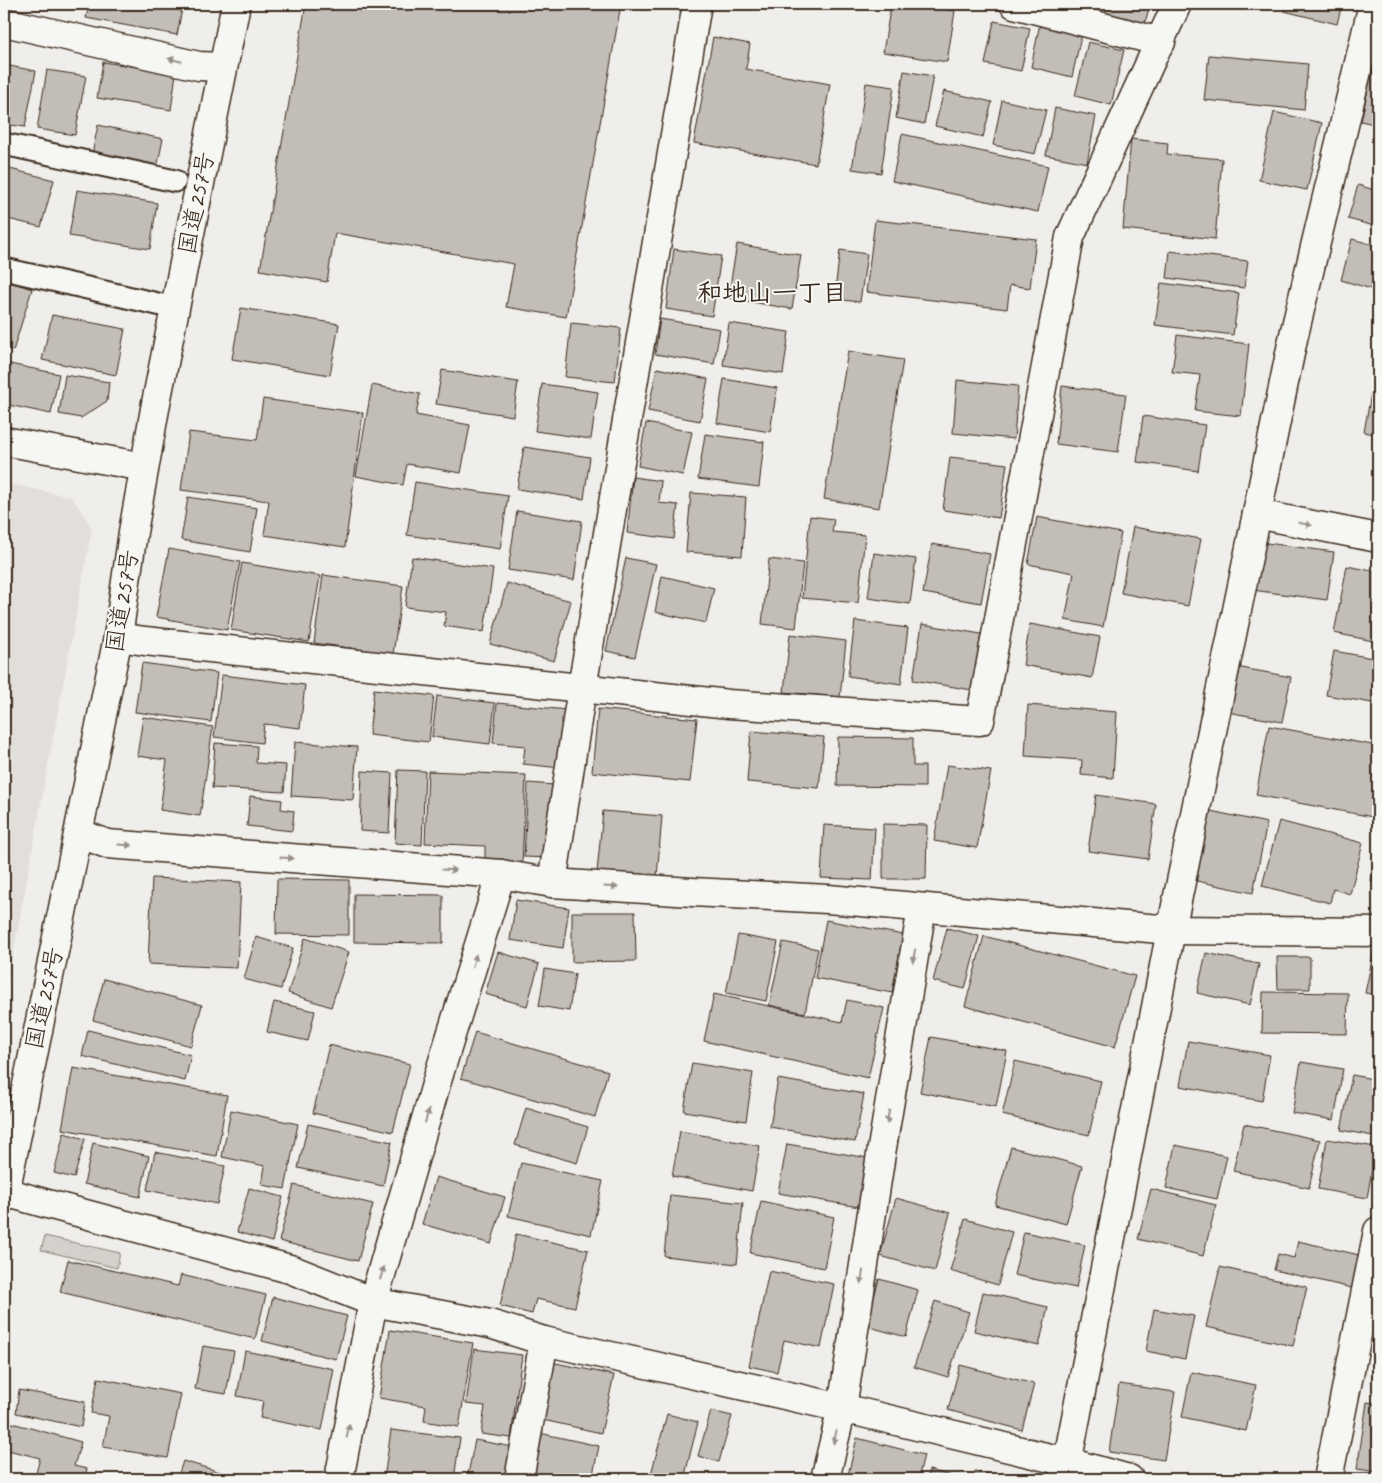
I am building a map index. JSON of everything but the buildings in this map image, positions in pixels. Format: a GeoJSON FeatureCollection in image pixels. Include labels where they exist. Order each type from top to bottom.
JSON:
{"type":"FeatureCollection","features":[{"type":"Feature","properties":{"kind":"main road","name":"国道257号"},"geometry":{"type":"LineString","coordinates":[[4,1194],[118,637],[144,467],[236,4]]}},
{"type":"Feature","properties":{"kind":"main road"},"geometry":{"type":"LineString","coordinates":[[552,883],[582,688],[697,4]]}},
{"type":"Feature","properties":{"kind":"main road"},"geometry":{"type":"LineString","coordinates":[[1014,4],[1160,42]]}},
{"type":"Feature","properties":{"kind":"main road"},"geometry":{"type":"LineString","coordinates":[[118,637],[729,704],[980,721],[1070,238],[1178,4]]}},
{"type":"Feature","properties":{"kind":"main road"},"geometry":{"type":"LineString","coordinates":[[1066,1471],[1171,930],[1293,339],[1372,41],[1373,4]]}},
{"type":"Feature","properties":{"kind":"main road"},"geometry":{"type":"LineString","coordinates":[[4,22],[199,66],[223,68]]}},
{"type":"Feature","properties":{"kind":"main road"},"geometry":{"type":"LineString","coordinates":[[4,441],[144,467]]}},
{"type":"Feature","properties":{"kind":"main road"},"geometry":{"type":"LineString","coordinates":[[1257,514],[1378,538]]}},
{"type":"Feature","properties":{"kind":"main road"},"geometry":{"type":"LineString","coordinates":[[79,833],[107,844],[501,874],[552,883],[828,899],[1171,930],[1378,932]]}},
{"type":"Feature","properties":{"kind":"main road"},"geometry":{"type":"LineString","coordinates":[[339,1479],[373,1302],[439,1074],[501,874]]}},
{"type":"Feature","properties":{"kind":"main road"},"geometry":{"type":"LineString","coordinates":[[826,1479],[842,1408],[881,1154],[922,908]]}},
{"type":"Feature","properties":{"kind":"main road"},"geometry":{"type":"LineString","coordinates":[[4,1194],[290,1269],[373,1302],[490,1324],[544,1341],[842,1408],[1066,1471],[1129,1479]]}},
{"type":"Feature","properties":{"kind":"main road"},"geometry":{"type":"LineString","coordinates":[[1328,1479],[1378,1231]]}},
{"type":"Feature","properties":{"kind":"main road"},"geometry":{"type":"LineString","coordinates":[[519,1479],[544,1341]]}},
{"type":"Feature","properties":{"kind":"lane"},"geometry":{"type":"LineString","coordinates":[[4,144],[175,182]]}},
{"type":"Feature","properties":{"kind":"lane"},"geometry":{"type":"LineString","coordinates":[[4,269],[175,308]]}},
{"type":"Feature","properties":{"kind":"shaded area"},"geometry":{"type":"Polygon","coordinates":[[[4,483],[72,497],[92,528],[4,1003],[4,483]]]}},
{"type":"Feature","properties":{"kind":"shaded area"},"geometry":{"type":"Polygon","coordinates":[[[45,1236],[120,1253],[117,1268],[41,1250],[45,1236]]]}},
{"type":"Feature","properties":{"kind":"district","name":"和地山一丁目"},"geometry":{"type":"Point","coordinates":[772,293]}}]}
